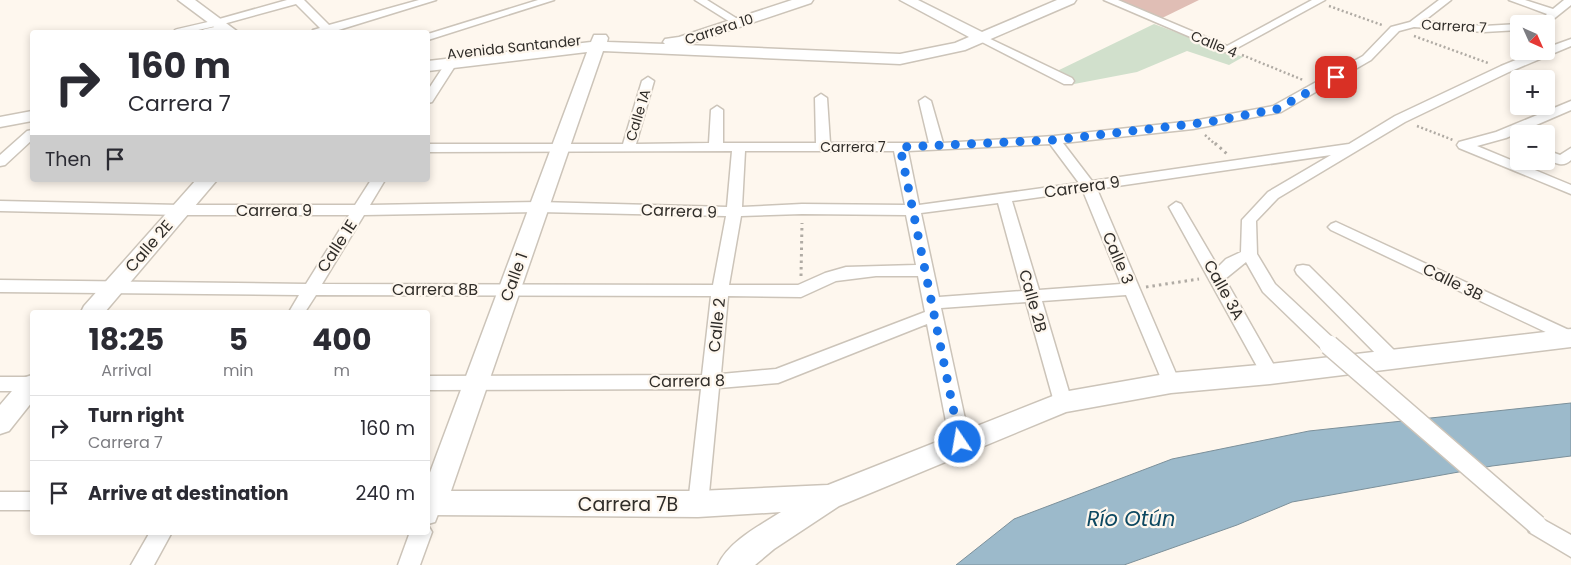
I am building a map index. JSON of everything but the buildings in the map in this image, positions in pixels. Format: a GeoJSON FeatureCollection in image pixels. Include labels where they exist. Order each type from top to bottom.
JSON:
{"type":"FeatureCollection","features":[{"type":"Feature","properties":{"kind":"main road"},"geometry":{"type":"LineString","coordinates":[[185,0],[218,29]]}},
{"type":"Feature","properties":{"kind":"main road","name":"Carrera 10"},"geometry":{"type":"LineString","coordinates":[[599,42],[680,42],[806,0]]}},
{"type":"Feature","properties":{"kind":"main road"},"geometry":{"type":"LineString","coordinates":[[907,0],[982,38]]}},
{"type":"Feature","properties":{"kind":"main road"},"geometry":{"type":"LineString","coordinates":[[599,42],[756,54],[900,59],[959,47],[1069,0]]}},
{"type":"Feature","properties":{"kind":"main road"},"geometry":{"type":"LineString","coordinates":[[738,23],[722,34],[722,42],[736,50],[756,54]]}},
{"type":"Feature","properties":{"kind":"main road","name":"Avenida Santander"},"geometry":{"type":"LineString","coordinates":[[430,56],[599,42]]}},
{"type":"Feature","properties":{"kind":"main road","name":"Avenida Santander"},"geometry":{"type":"LineString","coordinates":[[430,66],[599,42]]}},
{"type":"Feature","properties":{"kind":"main road","name":"Calle 1"},"geometry":{"type":"LineString","coordinates":[[430,504],[476,384],[559,148],[599,42]]}},
{"type":"Feature","properties":{"kind":"main road"},"geometry":{"type":"LineString","coordinates":[[0,122],[30,116]]}},
{"type":"Feature","properties":{"kind":"main road"},"geometry":{"type":"LineString","coordinates":[[0,129],[30,124]]}},
{"type":"Feature","properties":{"kind":"main road","name":"Calle 2E"},"geometry":{"type":"LineString","coordinates":[[94,310],[205,182]]}},
{"type":"Feature","properties":{"kind":"main road"},"geometry":{"type":"LineString","coordinates":[[733,565],[762,539],[829,497],[960,442],[1063,402],[1171,383],[1270,374],[1570,338]]}},
{"type":"Feature","properties":{"kind":"main road"},"geometry":{"type":"LineString","coordinates":[[0,423],[30,386]]}},
{"type":"Feature","properties":{"kind":"main road","name":"Carrera 7B"},"geometry":{"type":"LineString","coordinates":[[430,507],[698,504],[829,497]]}},
{"type":"Feature","properties":{"kind":"street"},"geometry":{"type":"LineString","coordinates":[[218,29],[298,0],[321,30]]}},
{"type":"Feature","properties":{"kind":"street"},"geometry":{"type":"LineString","coordinates":[[326,30],[431,0]]}},
{"type":"Feature","properties":{"kind":"street"},"geometry":{"type":"LineString","coordinates":[[501,0],[514,11]]}},
{"type":"Feature","properties":{"kind":"street"},"geometry":{"type":"LineString","coordinates":[[430,36],[549,0]]}},
{"type":"Feature","properties":{"kind":"street"},"geometry":{"type":"LineString","coordinates":[[700,0],[738,23]]}},
{"type":"Feature","properties":{"kind":"street","name":"Calle 4"},"geometry":{"type":"LineString","coordinates":[[1109,0],[1228,50]]}},
{"type":"Feature","properties":{"kind":"street"},"geometry":{"type":"LineString","coordinates":[[1228,50],[1316,0]]}},
{"type":"Feature","properties":{"kind":"street"},"geometry":{"type":"LineString","coordinates":[[1414,24],[1446,0]]}},
{"type":"Feature","properties":{"kind":"street"},"geometry":{"type":"LineString","coordinates":[[1514,0],[1555,13]]}},
{"type":"Feature","properties":{"kind":"street"},"geometry":{"type":"LineString","coordinates":[[1552,15],[1571,0]]}},
{"type":"Feature","properties":{"kind":"street","name":"Carrera 7"},"geometry":{"type":"LineString","coordinates":[[430,148],[716,149],[823,146],[937,147],[1054,140],[1193,125],[1277,109],[1320,87],[1367,58],[1394,30],[1414,24],[1484,29],[1510,28]]}},
{"type":"Feature","properties":{"kind":"street"},"geometry":{"type":"LineString","coordinates":[[982,38],[1068,80]]}},
{"type":"Feature","properties":{"kind":"street"},"geometry":{"type":"LineString","coordinates":[[1571,42],[1505,69],[1400,119],[1308,172],[1267,201],[1249,220],[1249,254],[1269,288],[1329,345],[1537,525],[1571,547]]}},
{"type":"Feature","properties":{"kind":"street"},"geometry":{"type":"LineString","coordinates":[[430,97],[451,63]]}},
{"type":"Feature","properties":{"kind":"street","name":"Calle 1A"},"geometry":{"type":"LineString","coordinates":[[628,148],[648,81]]}},
{"type":"Feature","properties":{"kind":"street"},"geometry":{"type":"LineString","coordinates":[[821,98],[823,146]]}},
{"type":"Feature","properties":{"kind":"street"},"geometry":{"type":"LineString","coordinates":[[925,101],[937,147]]}},
{"type":"Feature","properties":{"kind":"street"},"geometry":{"type":"LineString","coordinates":[[1464,144],[1501,135],[1571,105]]}},
{"type":"Feature","properties":{"kind":"street"},"geometry":{"type":"LineString","coordinates":[[716,149],[717,110]]}},
{"type":"Feature","properties":{"kind":"street"},"geometry":{"type":"LineString","coordinates":[[1501,135],[1510,138]]}},
{"type":"Feature","properties":{"kind":"street","name":"Calle 3"},"geometry":{"type":"LineString","coordinates":[[1054,140],[1088,186],[1171,383]]}},
{"type":"Feature","properties":{"kind":"street"},"geometry":{"type":"LineString","coordinates":[[0,162],[27,144]]}},
{"type":"Feature","properties":{"kind":"street"},"geometry":{"type":"LineString","coordinates":[[1464,144],[1571,190]]}},
{"type":"Feature","properties":{"kind":"street","name":"Carrera 9"},"geometry":{"type":"LineString","coordinates":[[0,206],[180,210],[360,210],[539,207],[734,212],[802,209],[913,210],[1241,165],[1353,146]]}},
{"type":"Feature","properties":{"kind":"street","name":"Calle 2"},"geometry":{"type":"LineString","coordinates":[[698,504],[720,292],[734,212],[739,147]]}},
{"type":"Feature","properties":{"kind":"street"},"geometry":{"type":"LineString","coordinates":[[900,147],[960,442]]}},
{"type":"Feature","properties":{"kind":"street"},"geometry":{"type":"LineString","coordinates":[[1555,158],[1562,161],[1571,152]]}},
{"type":"Feature","properties":{"kind":"street","name":"Calle 1E"},"geometry":{"type":"LineString","coordinates":[[297,310],[377,182]]}},
{"type":"Feature","properties":{"kind":"street","name":"Calle 2B"},"geometry":{"type":"LineString","coordinates":[[1004,199],[1030,295],[1063,402]]}},
{"type":"Feature","properties":{"kind":"street","name":"Calle 3A"},"geometry":{"type":"LineString","coordinates":[[1176,207],[1270,374]]}},
{"type":"Feature","properties":{"kind":"street","name":"Calle 3B"},"geometry":{"type":"LineString","coordinates":[[1336,227],[1570,338]]}},
{"type":"Feature","properties":{"kind":"street"},"geometry":{"type":"LineString","coordinates":[[1217,277],[1232,263],[1249,254]]}},
{"type":"Feature","properties":{"kind":"street"},"geometry":{"type":"LineString","coordinates":[[1302,270],[1392,359]]}},
{"type":"Feature","properties":{"kind":"street"},"geometry":{"type":"LineString","coordinates":[[801,291],[819,279],[843,272],[925,271]]}},
{"type":"Feature","properties":{"kind":"street","name":"Carrera 8B"},"geometry":{"type":"LineString","coordinates":[[0,286],[720,292],[801,291]]}},
{"type":"Feature","properties":{"kind":"street","name":"Carrera 8"},"geometry":{"type":"LineString","coordinates":[[430,383],[711,382],[778,376],[933,309],[1030,295],[1131,289]]}},
{"type":"Feature","properties":{"kind":"street"},"geometry":{"type":"LineString","coordinates":[[0,384],[30,384]]}},
{"type":"Feature","properties":{"kind":"street"},"geometry":{"type":"LineString","coordinates":[[0,501],[30,501]]}},
{"type":"Feature","properties":{"kind":"street"},"geometry":{"type":"LineString","coordinates":[[142,565],[160,535]]}},
{"type":"Feature","properties":{"kind":"street"},"geometry":{"type":"LineString","coordinates":[[409,565],[420,535]]}},
{"type":"Feature","properties":{"kind":"lane"},"geometry":{"type":"LineString","coordinates":[[205,30],[218,29]]}},
{"type":"Feature","properties":{"kind":"path","name":"Calle 4"},"geometry":{"type":"LineString","coordinates":[[1228,50],[1320,87]]}},
{"type":"Feature","properties":{"kind":"path"},"geometry":{"type":"LineString","coordinates":[[1400,119],[1464,144]]}},
{"type":"Feature","properties":{"kind":"path"},"geometry":{"type":"LineString","coordinates":[[1193,125],[1241,165]]}},
{"type":"Feature","properties":{"kind":"path"},"geometry":{"type":"LineString","coordinates":[[801,291],[802,209]]}},
{"type":"Feature","properties":{"kind":"path"},"geometry":{"type":"LineString","coordinates":[[1131,289],[1217,277]]}},
{"type":"Feature","properties":{"kind":"green space"},"geometry":{"type":"Polygon","coordinates":[[[1154,24],[1243,57],[1229,65],[1187,51],[1137,72],[1069,85],[1055,72],[1154,24]]]}},
{"type":"Feature","properties":{"kind":"water","name":"Río Otún"},"geometry":{"type":"Polygon","coordinates":[[[1571,403],[1571,456],[1492,466],[1292,502],[1237,525],[1124,565],[956,565],[1014,519],[1172,459],[1309,431],[1571,403]]]}},
{"type":"Feature","properties":{"kind":"route"},"geometry":{"type":"LineString","coordinates":[[960,442],[900,147],[937,147],[1054,140],[1193,125],[1256,115],[1277,109],[1336,77]]}}]}
